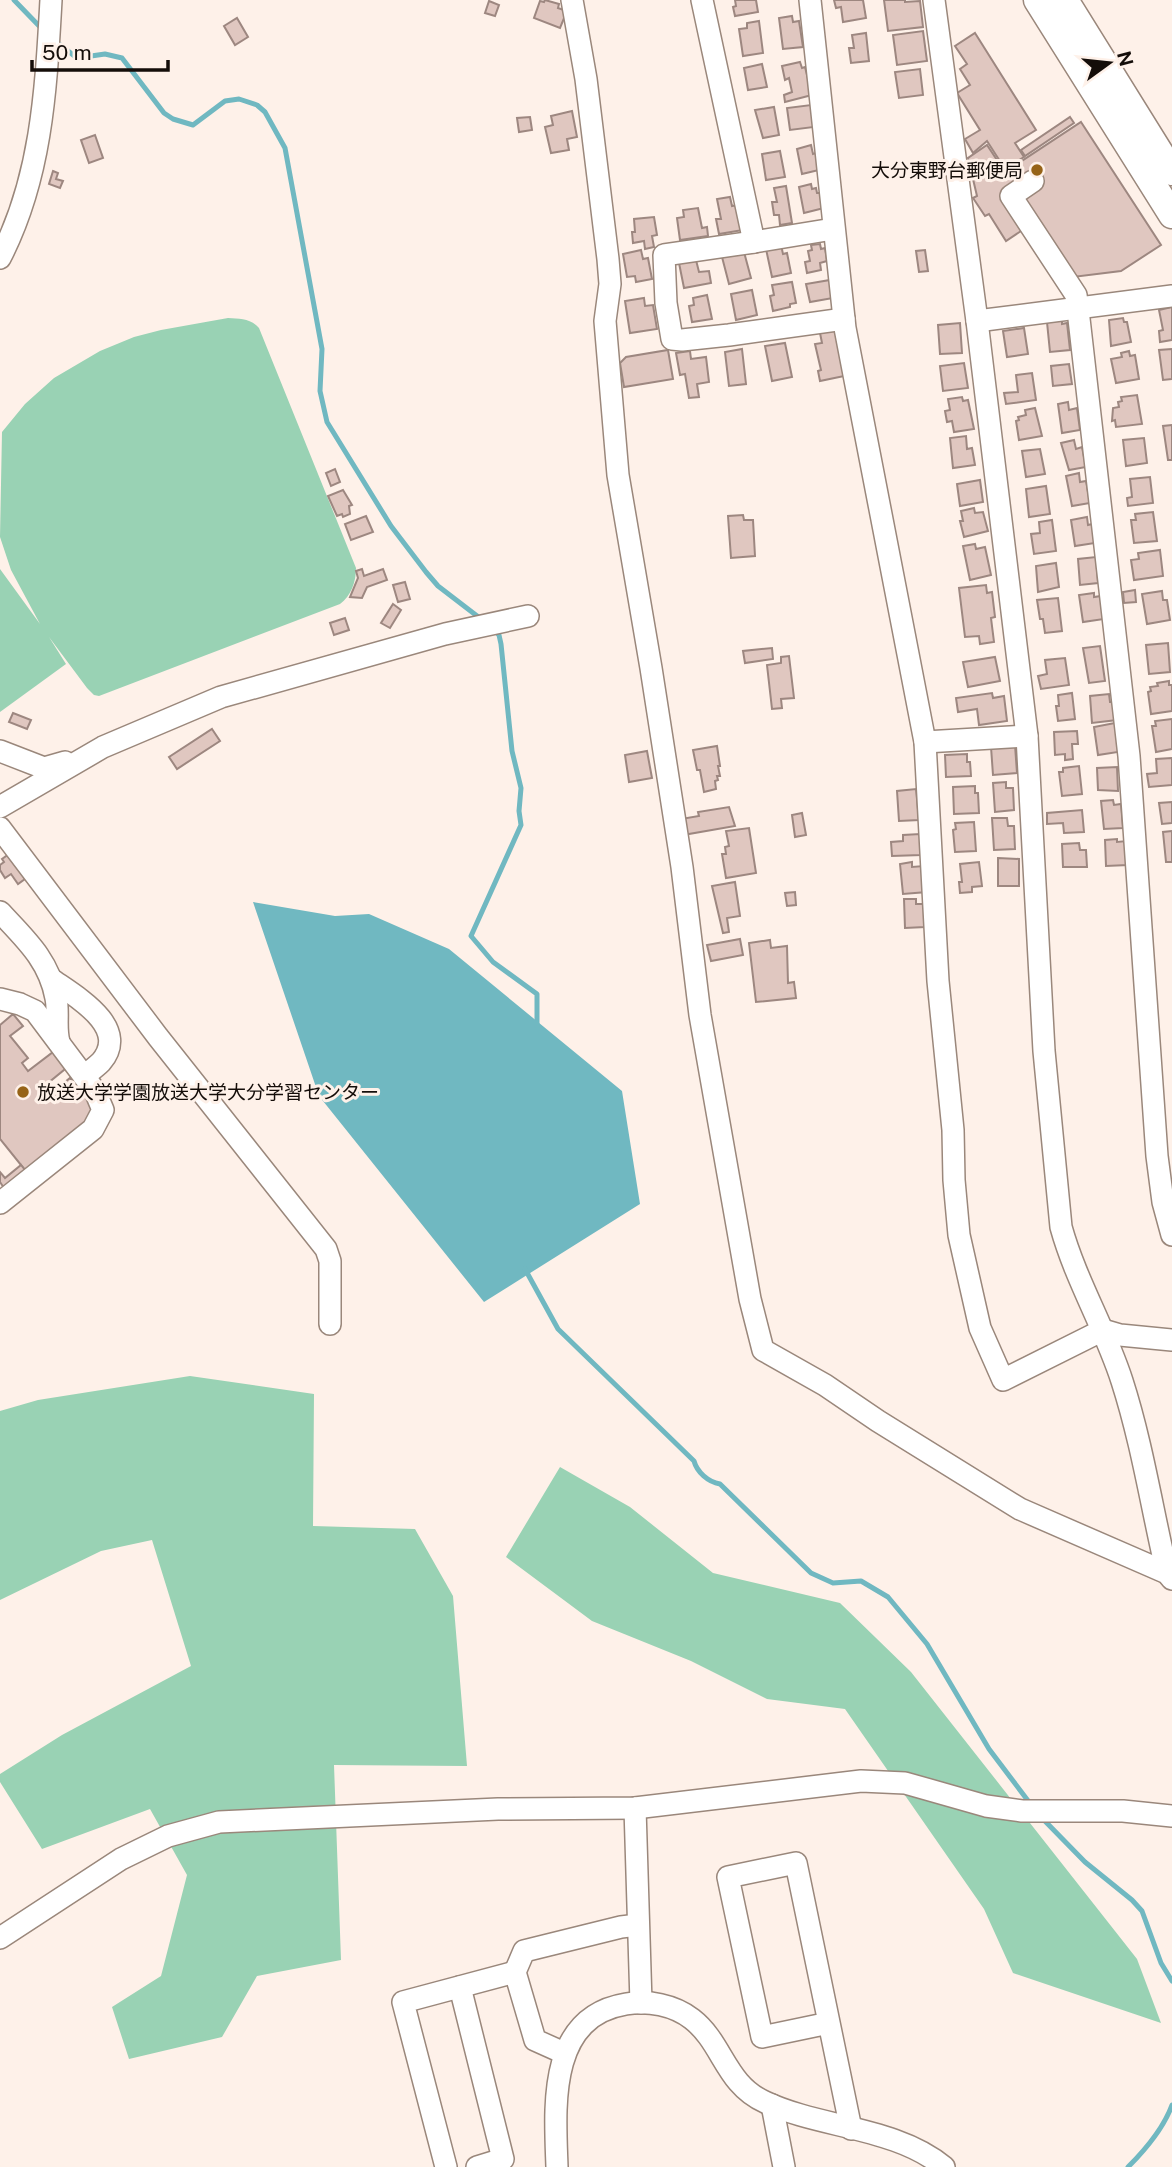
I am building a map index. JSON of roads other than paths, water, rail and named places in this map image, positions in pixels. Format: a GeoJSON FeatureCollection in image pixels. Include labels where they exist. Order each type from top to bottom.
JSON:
{"type":"FeatureCollection","features":[{"type":"Feature","properties":{"kind":"main road"},"geometry":{"type":"LineString","coordinates":[[1037,0],[1172,215]]}},
{"type":"Feature","properties":{"kind":"main road"},"geometry":{"type":"LineString","coordinates":[[1065,0],[1172,172]]}},
{"type":"Feature","properties":{"kind":"street"},"geometry":{"type":"LineString","coordinates":[[0,258],[21,207],[38,148],[46,83],[51,0]]}},
{"type":"Feature","properties":{"kind":"street"},"geometry":{"type":"LineString","coordinates":[[572,0],[586,79],[608,259],[610,285],[605,321],[618,475],[682,867],[700,1015],[748,1286],[762,1350],[825,1385],[1020,1509],[1169,1576]]}},
{"type":"Feature","properties":{"kind":"street"},"geometry":{"type":"LineString","coordinates":[[702,0],[754,242]]}},
{"type":"Feature","properties":{"kind":"street"},"geometry":{"type":"LineString","coordinates":[[810,0],[844,319],[925,742],[938,981],[954,1130],[958,1235],[979,1328],[1003,1380],[1103,1330],[1120,1335],[1172,1340]]}},
{"type":"Feature","properties":{"kind":"street"},"geometry":{"type":"LineString","coordinates":[[934,0],[977,321],[1027,736],[1044,1051],[1061,1227],[1069,1254],[1103,1330],[1122,1381],[1169,1576]]}},
{"type":"Feature","properties":{"kind":"street"},"geometry":{"type":"LineString","coordinates":[[1033,181],[1011,196],[1076,295],[1078,310],[1129,756],[1165,1155],[1163,1202],[1172,1235]]}},
{"type":"Feature","properties":{"kind":"street"},"geometry":{"type":"LineString","coordinates":[[833,229],[664,255],[666,303],[672,339],[682,340],[844,319]]}},
{"type":"Feature","properties":{"kind":"street"},"geometry":{"type":"LineString","coordinates":[[977,321],[1172,296]]}},
{"type":"Feature","properties":{"kind":"street"},"geometry":{"type":"LineString","coordinates":[[0,752],[44,768],[54,767],[248,688],[444,634],[528,616]]}},
{"type":"Feature","properties":{"kind":"street"},"geometry":{"type":"LineString","coordinates":[[925,742],[1027,736]]}},
{"type":"Feature","properties":{"kind":"street"},"geometry":{"type":"LineString","coordinates":[[2,806],[103,747]]}},
{"type":"Feature","properties":{"kind":"street"},"geometry":{"type":"LineString","coordinates":[[0,752],[13,765],[17,779],[14,793],[2,806]]}},
{"type":"Feature","properties":{"kind":"street"},"geometry":{"type":"LineString","coordinates":[[0,828],[158,1037],[326,1249],[330,1261],[330,1324]]}},
{"type":"Feature","properties":{"kind":"street"},"geometry":{"type":"LineString","coordinates":[[0,912],[29,942],[47,967],[59,1017],[59,1042]]}},
{"type":"Feature","properties":{"kind":"street"},"geometry":{"type":"LineString","coordinates":[[51,979],[91,1007],[103,1022],[110,1037],[102,1061],[84,1076]]}},
{"type":"Feature","properties":{"kind":"street"},"geometry":{"type":"LineString","coordinates":[[0,999],[35,1011],[95,1091],[103,1110],[98,1124],[0,1203]]}},
{"type":"Feature","properties":{"kind":"street"},"geometry":{"type":"LineString","coordinates":[[0,1938],[121,1859],[168,1836],[219,1822],[498,1809],[635,1808],[861,1781],[905,1783],[986,1806],[1022,1811],[1124,1811],[1172,1816]]}},
{"type":"Feature","properties":{"kind":"street"},"geometry":{"type":"LineString","coordinates":[[635,1808],[641,2003]]}},
{"type":"Feature","properties":{"kind":"street"},"geometry":{"type":"LineString","coordinates":[[829,2023],[762,2037],[728,1877],[796,1863],[851,2129]]}},
{"type":"Feature","properties":{"kind":"street"},"geometry":{"type":"LineString","coordinates":[[564,2053],[535,2040],[515,1972],[524,1951],[638,1925]]}},
{"type":"Feature","properties":{"kind":"street"},"geometry":{"type":"LineString","coordinates":[[446,2167],[403,2002],[515,1972]]}},
{"type":"Feature","properties":{"kind":"street"},"geometry":{"type":"LineString","coordinates":[[460,1987],[503,2159],[477,2167]]}},
{"type":"Feature","properties":{"kind":"street"},"geometry":{"type":"LineString","coordinates":[[556,2167],[557,2088],[564,2053],[580,2029],[599,2014],[623,2004],[641,2003],[669,2007],[692,2019],[709,2037],[741,2087],[756,2097],[772,2105],[916,2149],[944,2167]]}},
{"type":"Feature","properties":{"kind":"street"},"geometry":{"type":"LineString","coordinates":[[772,2105],[784,2167]]}},
{"type":"Feature","properties":{"kind":"water"},"geometry":{"type":"Polygon","coordinates":[[[253,902],[335,916],[369,914],[449,949],[622,1091],[640,1204],[484,1302],[319,1096],[253,902]]]}},
{"type":"Feature","properties":{"kind":"waterway"},"geometry":{"type":"LineString","coordinates":[[14,0],[44,31]]}},
{"type":"Feature","properties":{"kind":"waterway"},"geometry":{"type":"LineString","coordinates":[[54,40],[77,58],[105,54],[122,58],[164,113],[173,119],[193,125],[225,101],[239,99],[257,105],[265,112],[285,148],[322,349],[320,391],[327,422],[391,526],[426,572],[438,586],[481,619]]}},
{"type":"Feature","properties":{"kind":"waterway"},"geometry":{"type":"LineString","coordinates":[[494,630],[499,635],[501,644],[512,751],[521,788],[521,825],[471,936],[493,962],[537,994],[537,1026]]}},
{"type":"Feature","properties":{"kind":"waterway"},"geometry":{"type":"LineString","coordinates":[[525,1269],[558,1329],[694,1461],[704,1476],[720,1484],[811,1573],[833,1583],[861,1581],[888,1597],[927,1644],[989,1749],[1032,1806]]}},
{"type":"Feature","properties":{"kind":"waterway"},"geometry":{"type":"LineString","coordinates":[[1040,1816],[1085,1862],[1142,1911],[1161,1963],[1172,1981]]}},
{"type":"Feature","properties":{"kind":"waterway"},"geometry":{"type":"LineString","coordinates":[[1128,2167],[1153,2138],[1172,2105]]}},
{"type":"Feature","properties":{"kind":"place","name":"大分東野台郵便局"},"geometry":{"type":"Point","coordinates":[1037,170]}},
{"type":"Feature","properties":{"kind":"place","name":"放送大学学園放送大学大分学習センター"},"geometry":{"type":"Point","coordinates":[23,1092]}}]}
